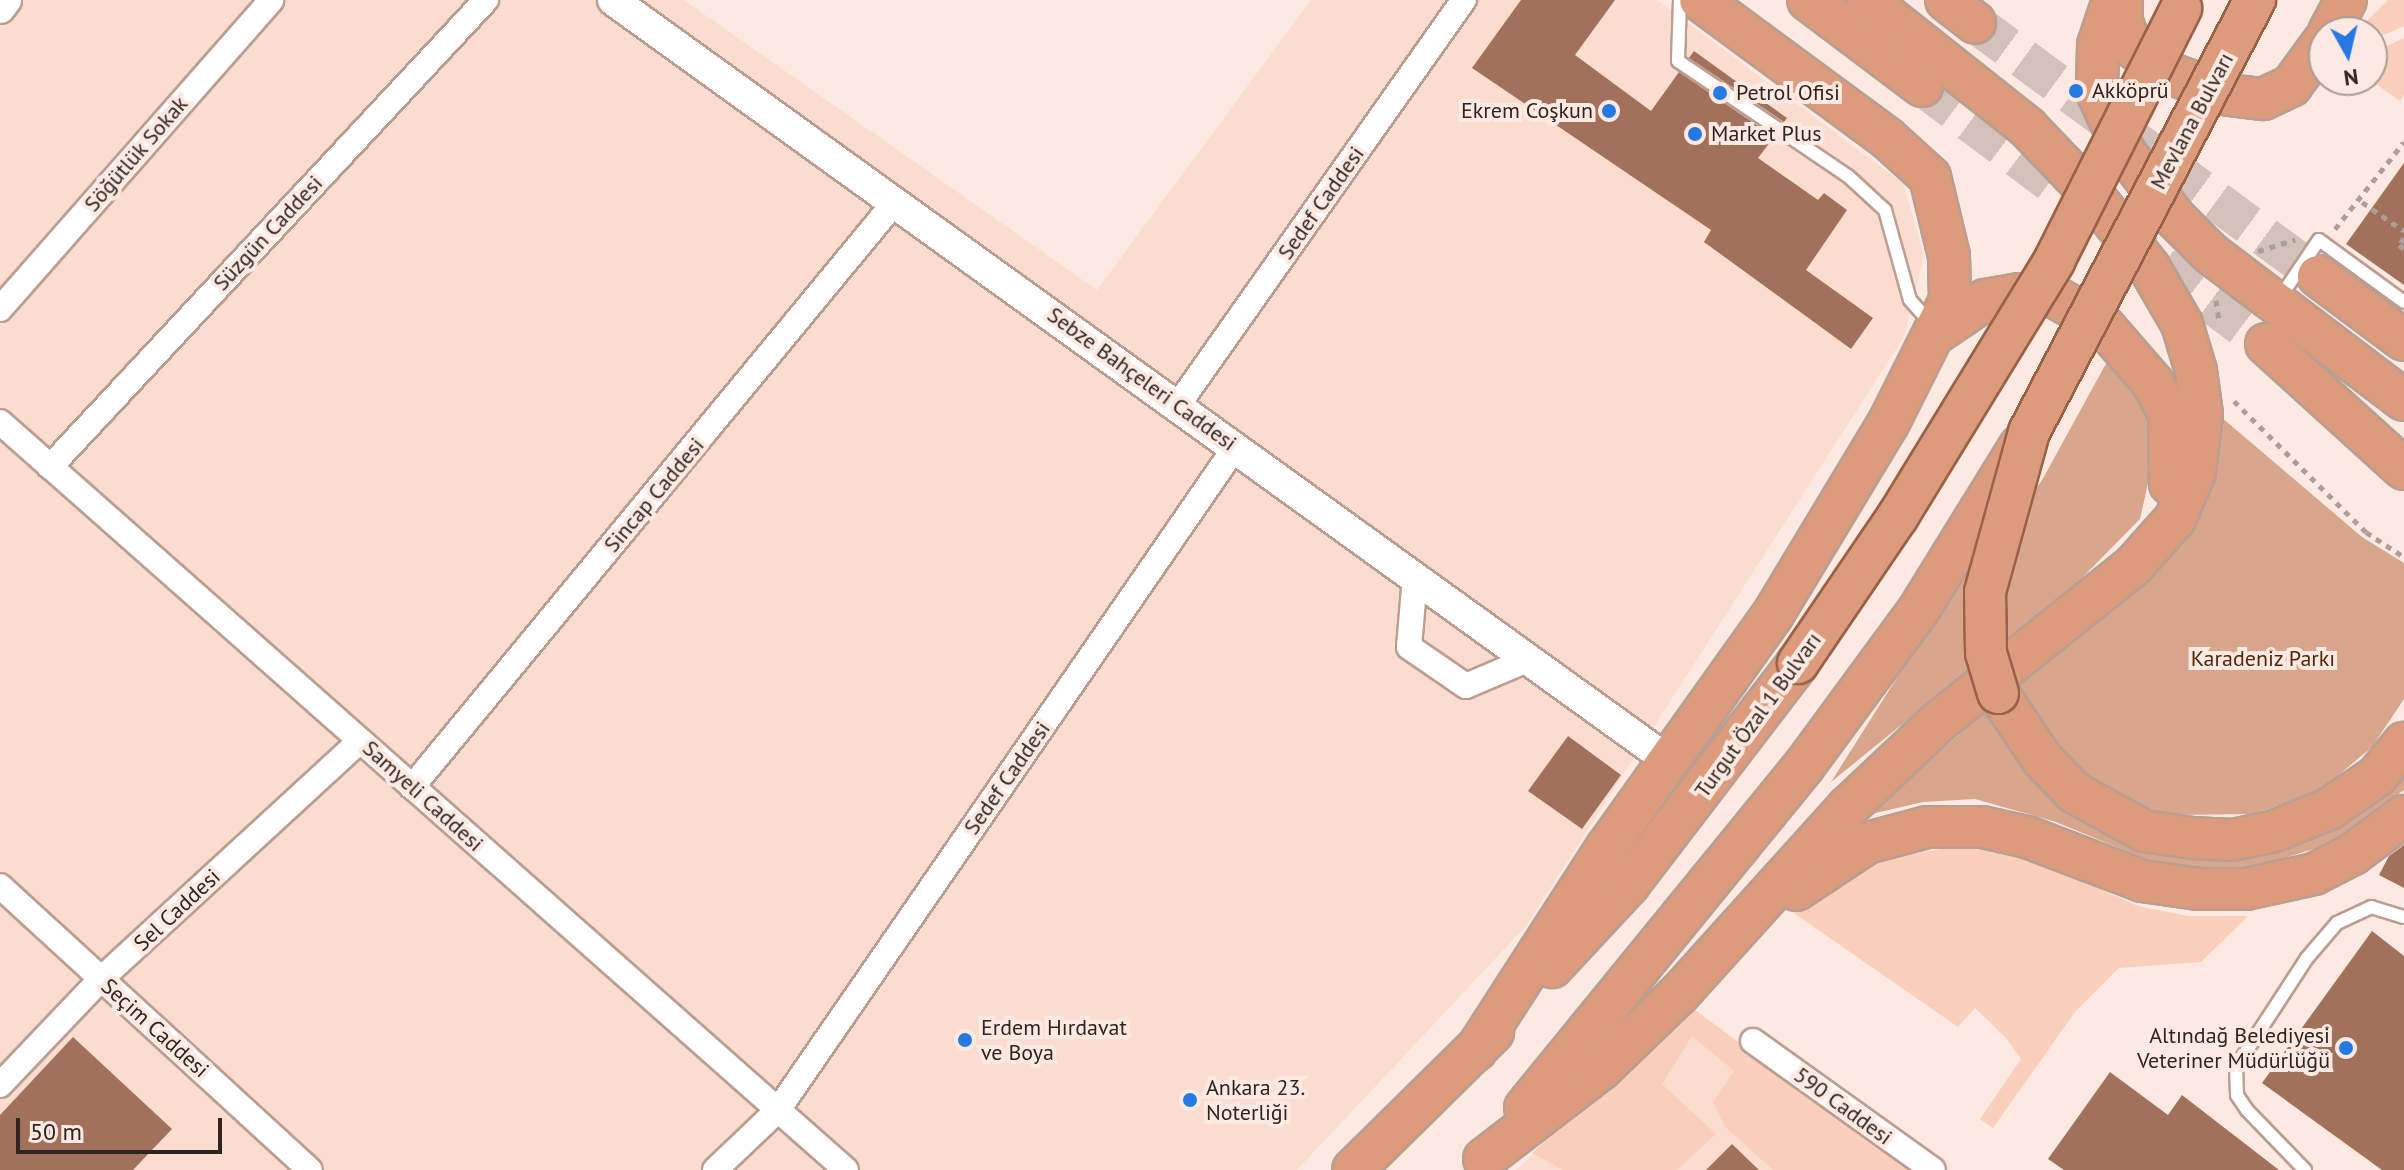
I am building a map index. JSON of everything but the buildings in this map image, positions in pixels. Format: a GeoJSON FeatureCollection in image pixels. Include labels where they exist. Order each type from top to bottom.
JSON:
{"type":"FeatureCollection","features":[{"type":"Feature","properties":{"kind":"highway"},"geometry":{"type":"LineString","coordinates":[[1476,1050],[1669,761],[1772,616],[1939,331],[1950,300],[1949,256],[1930,177],[1887,138],[1700,0]]}},
{"type":"Feature","properties":{"kind":"highway"},"geometry":{"type":"LineString","coordinates":[[1808,0],[1922,86]]}},
{"type":"Feature","properties":{"kind":"highway"},"geometry":{"type":"LineString","coordinates":[[1486,1166],[1602,1068],[1744,928],[1873,783],[1937,723],[2134,565],[2175,519],[2195,472],[2202,414],[2196,371],[2182,324],[2149,267],[2096,199],[2027,127],[1867,0]]}},
{"type":"Feature","properties":{"kind":"highway"},"geometry":{"type":"LineString","coordinates":[[2113,0],[2098,45],[2097,92],[2124,151],[2195,238],[2276,304],[2404,400]]}},
{"type":"Feature","properties":{"kind":"highway"},"geometry":{"type":"LineString","coordinates":[[2122,0],[2122,22],[2131,46],[2166,72],[2229,95],[2263,99],[2291,86],[2308,63]]}},
{"type":"Feature","properties":{"kind":"highway","name":"Mevlana Bulvarı"},"geometry":{"type":"LineString","coordinates":[[2029,432],[2255,0]]}},
{"type":"Feature","properties":{"kind":"highway","name":"Turgut Özal 1 Bulvarı"},"geometry":{"type":"LineString","coordinates":[[1353,1170],[1476,1050],[1629,884],[1798,663],[1898,516],[2054,261],[2183,3]]}},
{"type":"Feature","properties":{"kind":"highway"},"geometry":{"type":"LineString","coordinates":[[2318,276],[2404,340]]}},
{"type":"Feature","properties":{"kind":"highway"},"geometry":{"type":"LineString","coordinates":[[1939,331],[1985,300],[2053,296],[2101,323],[2133,356],[2169,414],[2173,459],[2170,483],[2134,565]]}},
{"type":"Feature","properties":{"kind":"highway"},"geometry":{"type":"LineString","coordinates":[[2404,451],[2266,344],[2404,469]]}},
{"type":"Feature","properties":{"kind":"highway"},"geometry":{"type":"LineString","coordinates":[[2029,432],[1985,592],[1986,653],[1998,693],[2042,759],[2075,793],[2144,831],[2232,840],[2272,832],[2329,809],[2377,776],[2404,743]]}},
{"type":"Feature","properties":{"kind":"highway"},"geometry":{"type":"LineString","coordinates":[[1486,1166],[1696,897],[1804,766],[1918,611],[2029,432]]}},
{"type":"Feature","properties":{"kind":"highway"},"geometry":{"type":"LineString","coordinates":[[1744,928],[1867,843],[1927,827],[1982,827],[2027,837],[2142,881],[2199,889],[2246,889],[2314,874],[2353,854],[2404,816]]}},
{"type":"Feature","properties":{"kind":"street"},"geometry":{"type":"LineString","coordinates":[[0,8],[6,0]]}},
{"type":"Feature","properties":{"kind":"street","name":"Söğütlük Sokak"},"geometry":{"type":"LineString","coordinates":[[0,309],[271,0]]}},
{"type":"Feature","properties":{"kind":"street","name":"Süzgün Caddesi"},"geometry":{"type":"LineString","coordinates":[[50,467],[486,0]]}},
{"type":"Feature","properties":{"kind":"street","name":"Sebze Bahçeleri Caddesi"},"geometry":{"type":"LineString","coordinates":[[613,0],[1236,446],[1669,761]]}},
{"type":"Feature","properties":{"kind":"street","name":"Sedef Caddesi"},"geometry":{"type":"LineString","coordinates":[[1178,405],[1464,0]]}},
{"type":"Feature","properties":{"kind":"street","name":"Sincap Caddesi"},"geometry":{"type":"LineString","coordinates":[[412,787],[895,202]]}},
{"type":"Feature","properties":{"kind":"street","name":"Samyeli Caddesi"},"geometry":{"type":"LineString","coordinates":[[0,422],[846,1170]]}},
{"type":"Feature","properties":{"kind":"street","name":"Sedef Caddesi"},"geometry":{"type":"LineString","coordinates":[[715,1170],[778,1110],[1236,446]]}},
{"type":"Feature","properties":{"kind":"street"},"geometry":{"type":"LineString","coordinates":[[1415,577],[1409,647],[1466,686],[1527,660]]}},
{"type":"Feature","properties":{"kind":"street","name":"Sel Caddesi"},"geometry":{"type":"LineString","coordinates":[[0,1085],[101,979],[360,741]]}},
{"type":"Feature","properties":{"kind":"street","name":"Seçim Caddesi"},"geometry":{"type":"LineString","coordinates":[[0,886],[310,1170]]}},
{"type":"Feature","properties":{"kind":"street","name":"590 Caddesi"},"geometry":{"type":"LineString","coordinates":[[1753,1041],[1933,1170]]}},
{"type":"Feature","properties":{"kind":"lane"},"geometry":{"type":"LineString","coordinates":[[1680,0],[1678,61],[1848,176],[1885,210],[1910,300],[1939,331]]}},
{"type":"Feature","properties":{"kind":"lane"},"geometry":{"type":"LineString","coordinates":[[2276,304],[2319,240],[2404,302]]}},
{"type":"Feature","properties":{"kind":"lane"},"geometry":{"type":"LineString","coordinates":[[2305,1170],[2247,1110],[2237,1095],[2236,1067],[2307,958],[2337,923],[2371,907],[2404,917]]}},
{"type":"Feature","properties":{"kind":"path"},"geometry":{"type":"LineString","coordinates":[[2322,233],[2336,229],[2362,202],[2404,142]]}},
{"type":"Feature","properties":{"kind":"path"},"geometry":{"type":"LineString","coordinates":[[2362,202],[2404,231]]}},
{"type":"Feature","properties":{"kind":"path"},"geometry":{"type":"LineString","coordinates":[[2242,255],[2309,237]]}},
{"type":"Feature","properties":{"kind":"path"},"geometry":{"type":"LineString","coordinates":[[2404,238],[2399,245],[2404,249]]}},
{"type":"Feature","properties":{"kind":"path"},"geometry":{"type":"LineString","coordinates":[[2215,294],[2221,337]]}},
{"type":"Feature","properties":{"kind":"path"},"geometry":{"type":"LineString","coordinates":[[2228,395],[2291,463],[2366,532],[2404,557]]}},
{"type":"Feature","properties":{"kind":"shaded area"},"geometry":{"type":"Polygon","coordinates":[[[0,0],[684,0],[1097,290],[1311,0],[1657,0],[1903,183],[1924,255],[1904,337],[1526,926],[1297,1170],[0,1170],[0,0]]]}},
{"type":"Feature","properties":{"kind":"shaded area"},"geometry":{"type":"Polygon","coordinates":[[[2388,0],[2404,0],[2404,26],[2388,33],[2388,16],[2372,16],[2388,0]]]}},
{"type":"Feature","properties":{"kind":"shaded area"},"geometry":{"type":"Polygon","coordinates":[[[2404,38],[2404,95],[2400,101],[2388,93],[2388,46],[2404,38]]]}},
{"type":"Feature","properties":{"kind":"shaded area"},"geometry":{"type":"Polygon","coordinates":[[[1945,848],[1993,850],[2039,862],[2138,906],[2188,916],[2248,916],[2201,962],[2119,968],[2075,1012],[1993,1128],[1980,1119],[2021,1059],[2006,1038],[1975,1008],[1958,1027],[1788,909],[1850,867],[1945,848]]]}},
{"type":"Feature","properties":{"kind":"shaded area"},"geometry":{"type":"Polygon","coordinates":[[[1691,1007],[1911,1170],[1516,1170],[1691,1007]]]}},
{"type":"Feature","properties":{"kind":"shaded area"},"geometry":{"type":"Polygon","coordinates":[[[1691,1007],[1911,1170],[1773,1170],[1725,1127],[1713,1102],[1734,1071],[1692,1036],[1662,1084],[1716,1134],[1677,1170],[1563,1170],[1532,1153],[1691,1007]]]}},
{"type":"Feature","properties":{"kind":"green space"},"geometry":{"type":"Polygon","coordinates":[[[2108,360],[2141,399],[2150,421],[2152,466],[2140,519],[2080,580],[1831,782],[1967,567],[2041,482],[2108,360]]]}},
{"type":"Feature","properties":{"kind":"green space","name":"Karadeniz Parkı"},"geometry":{"type":"Polygon","coordinates":[[[2221,417],[2362,537],[2404,563],[2404,699],[2372,747],[2322,789],[2255,814],[2168,815],[2117,800],[2061,760],[2012,683],[2094,620],[2221,417]]]}},
{"type":"Feature","properties":{"kind":"green space"},"geometry":{"type":"Polygon","coordinates":[[[1987,710],[2034,779],[2172,852],[2404,772],[2404,790],[2342,837],[2320,847],[2252,868],[2198,871],[2160,865],[2056,822],[1975,799],[1923,802],[1867,815],[1987,710]]]}},
{"type":"Feature","properties":{"kind":"tunnel"},"geometry":{"type":"LineString","coordinates":[[1975,23],[2318,276]]}},
{"type":"Feature","properties":{"kind":"tunnel"},"geometry":{"type":"LineString","coordinates":[[1922,86],[2266,344]]}},
{"type":"Feature","properties":{"kind":"place","name":"Akköprü"},"geometry":{"type":"Point","coordinates":[2076,91]}},
{"type":"Feature","properties":{"kind":"place","name":"Petrol Ofisi"},"geometry":{"type":"Point","coordinates":[1720,93]}},
{"type":"Feature","properties":{"kind":"place","name":"Ekrem Coşkun"},"geometry":{"type":"Point","coordinates":[1609,111]}},
{"type":"Feature","properties":{"kind":"place","name":"Market Plus"},"geometry":{"type":"Point","coordinates":[1695,134]}},
{"type":"Feature","properties":{"kind":"place","name":"Erdem Hırdavat ve Boya"},"geometry":{"type":"Point","coordinates":[965,1040]}},
{"type":"Feature","properties":{"kind":"place","name":"Altındağ Belediyesi Veteriner Müdürlüğü"},"geometry":{"type":"Point","coordinates":[2346,1048]}},
{"type":"Feature","properties":{"kind":"place","name":"Ankara 23. Noterliği"},"geometry":{"type":"Point","coordinates":[1190,1100]}}]}
